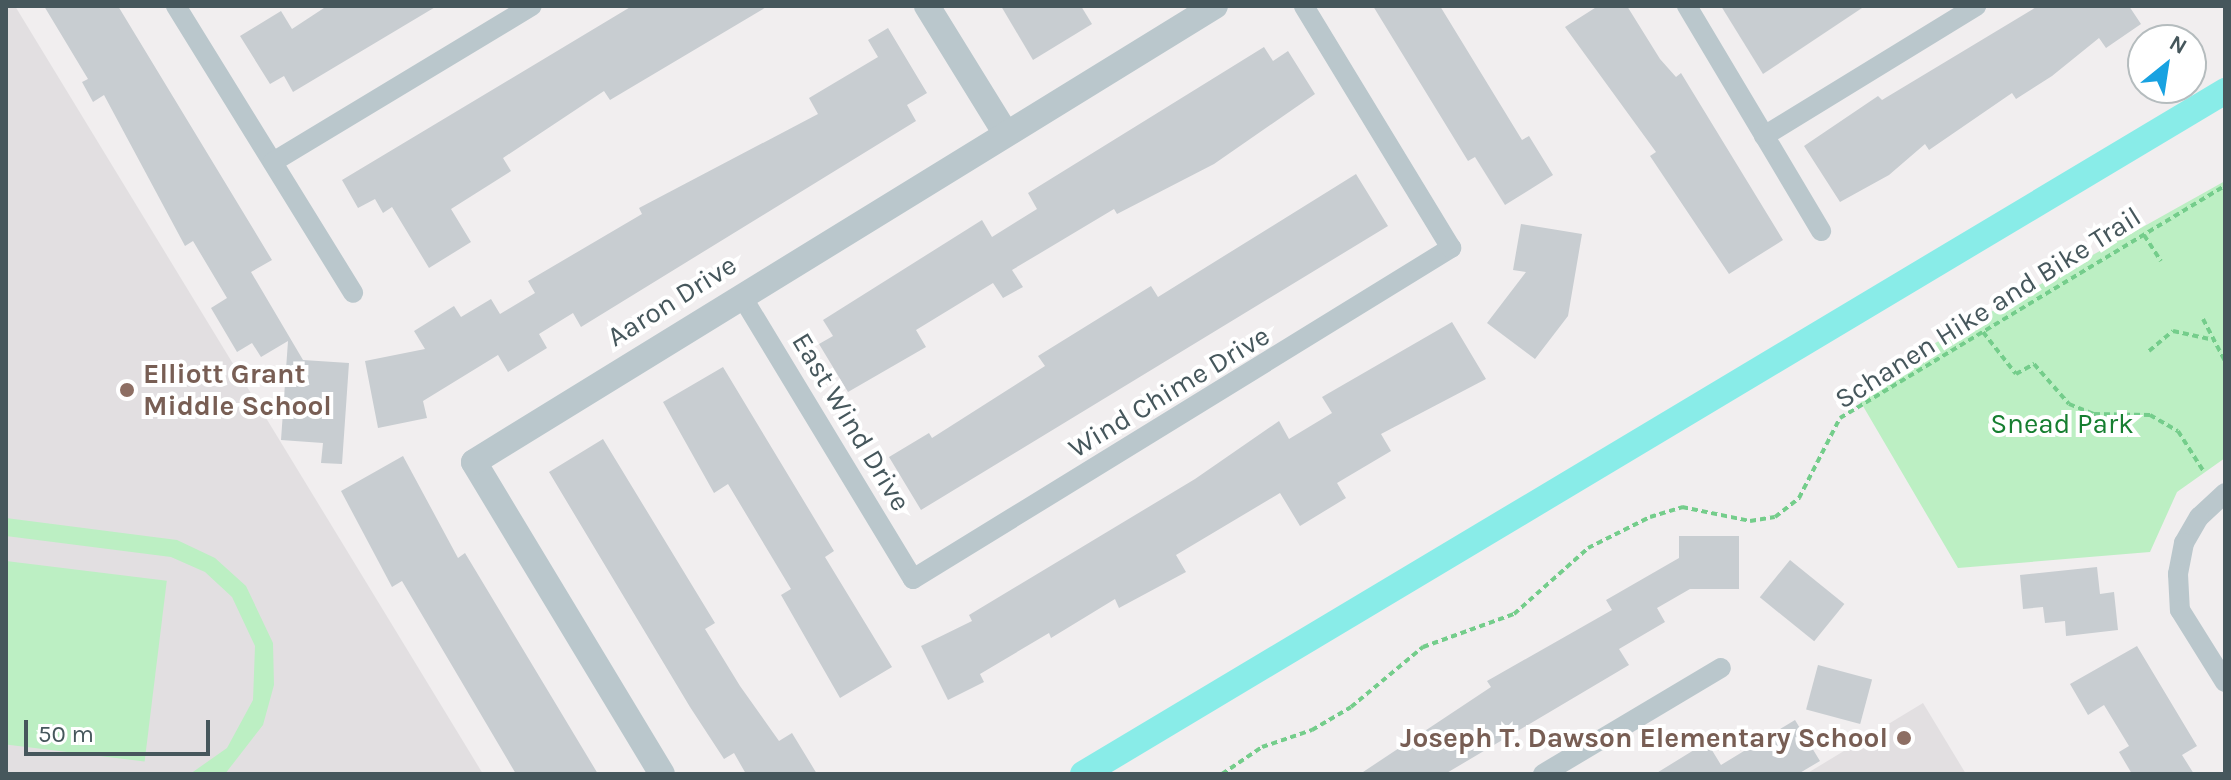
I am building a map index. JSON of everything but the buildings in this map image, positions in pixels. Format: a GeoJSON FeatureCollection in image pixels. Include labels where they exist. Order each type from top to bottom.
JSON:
{"type":"FeatureCollection","features":[{"type":"Feature","properties":{"kind":"street"},"geometry":{"type":"LineString","coordinates":[[176,6],[353,293]]}},
{"type":"Feature","properties":{"kind":"street"},"geometry":{"type":"LineString","coordinates":[[273,162],[532,6]]}},
{"type":"Feature","properties":{"kind":"street"},"geometry":{"type":"LineString","coordinates":[[927,6],[1006,134]]}},
{"type":"Feature","properties":{"kind":"street","name":"Aaron Drive"},"geometry":{"type":"LineString","coordinates":[[662,774],[474,462],[1215,6]]}},
{"type":"Feature","properties":{"kind":"street","name":"Wind Chime Drive"},"geometry":{"type":"LineString","coordinates":[[913,579],[1451,248],[1304,6]]}},
{"type":"Feature","properties":{"kind":"street"},"geometry":{"type":"LineString","coordinates":[[1687,6],[1821,231]]}},
{"type":"Feature","properties":{"kind":"street"},"geometry":{"type":"LineString","coordinates":[[1764,136],[1976,6]]}},
{"type":"Feature","properties":{"kind":"street","name":"East Wind Drive"},"geometry":{"type":"LineString","coordinates":[[741,295],[913,579]]}},
{"type":"Feature","properties":{"kind":"street"},"geometry":{"type":"LineString","coordinates":[[2225,493],[2199,517],[2184,543],[2178,574],[2180,610],[2225,682]]}},
{"type":"Feature","properties":{"kind":"street"},"geometry":{"type":"LineString","coordinates":[[1543,774],[1721,668]]}},
{"type":"Feature","properties":{"kind":"path","name":"Schanen Hike and Bike Trail"},"geometry":{"type":"LineString","coordinates":[[1222,774],[1262,747],[1312,730],[1351,707],[1423,647],[1514,614],[1588,548],[1650,517],[1682,507],[1750,521],[1775,517],[1799,498],[1840,418],[2225,186]]}},
{"type":"Feature","properties":{"kind":"path"},"geometry":{"type":"LineString","coordinates":[[2144,235],[2161,261]]}},
{"type":"Feature","properties":{"kind":"path"},"geometry":{"type":"LineString","coordinates":[[2203,319],[2225,361]]}},
{"type":"Feature","properties":{"kind":"path"},"geometry":{"type":"LineString","coordinates":[[2149,351],[2173,331],[2214,340]]}},
{"type":"Feature","properties":{"kind":"path"},"geometry":{"type":"LineString","coordinates":[[1983,332],[2016,374],[2034,364],[2069,404],[2094,414],[2150,415],[2178,431],[2204,472]]}},
{"type":"Feature","properties":{"kind":"shaded area","name":"Elliott Grant Middle School"},"geometry":{"type":"Polygon","coordinates":[[[6,6],[15,6],[483,774],[6,774],[6,6]]]}},
{"type":"Feature","properties":{"kind":"shaded area","name":"Joseph T. Dawson Elementary School"},"geometry":{"type":"Polygon","coordinates":[[[1923,703],[1966,774],[1806,774],[1923,703]]]}},
{"type":"Feature","properties":{"kind":"green space","name":"Snead Park"},"geometry":{"type":"Polygon","coordinates":[[[2225,181],[2225,458],[2177,492],[2150,552],[1958,568],[1853,389],[2225,181]]]}},
{"type":"Feature","properties":{"kind":"green space"},"geometry":{"type":"Polygon","coordinates":[[[6,518],[177,540],[215,558],[246,586],[273,643],[274,685],[263,725],[225,774],[190,774],[227,748],[253,700],[255,646],[232,597],[205,572],[171,557],[6,536],[6,518]]]}},
{"type":"Feature","properties":{"kind":"green space"},"geometry":{"type":"Polygon","coordinates":[[[6,561],[167,581],[145,761],[6,744],[6,561]]]}},
{"type":"Feature","properties":{"kind":"waterway"},"geometry":{"type":"LineString","coordinates":[[1083,774],[2225,91]]}},
{"type":"Feature","properties":{"kind":"place","name":"Elliott Grant Middle School"},"geometry":{"type":"Point","coordinates":[127,390]}},
{"type":"Feature","properties":{"kind":"place","name":"Joseph T. Dawson Elementary School"},"geometry":{"type":"Point","coordinates":[1904,738]}}]}
